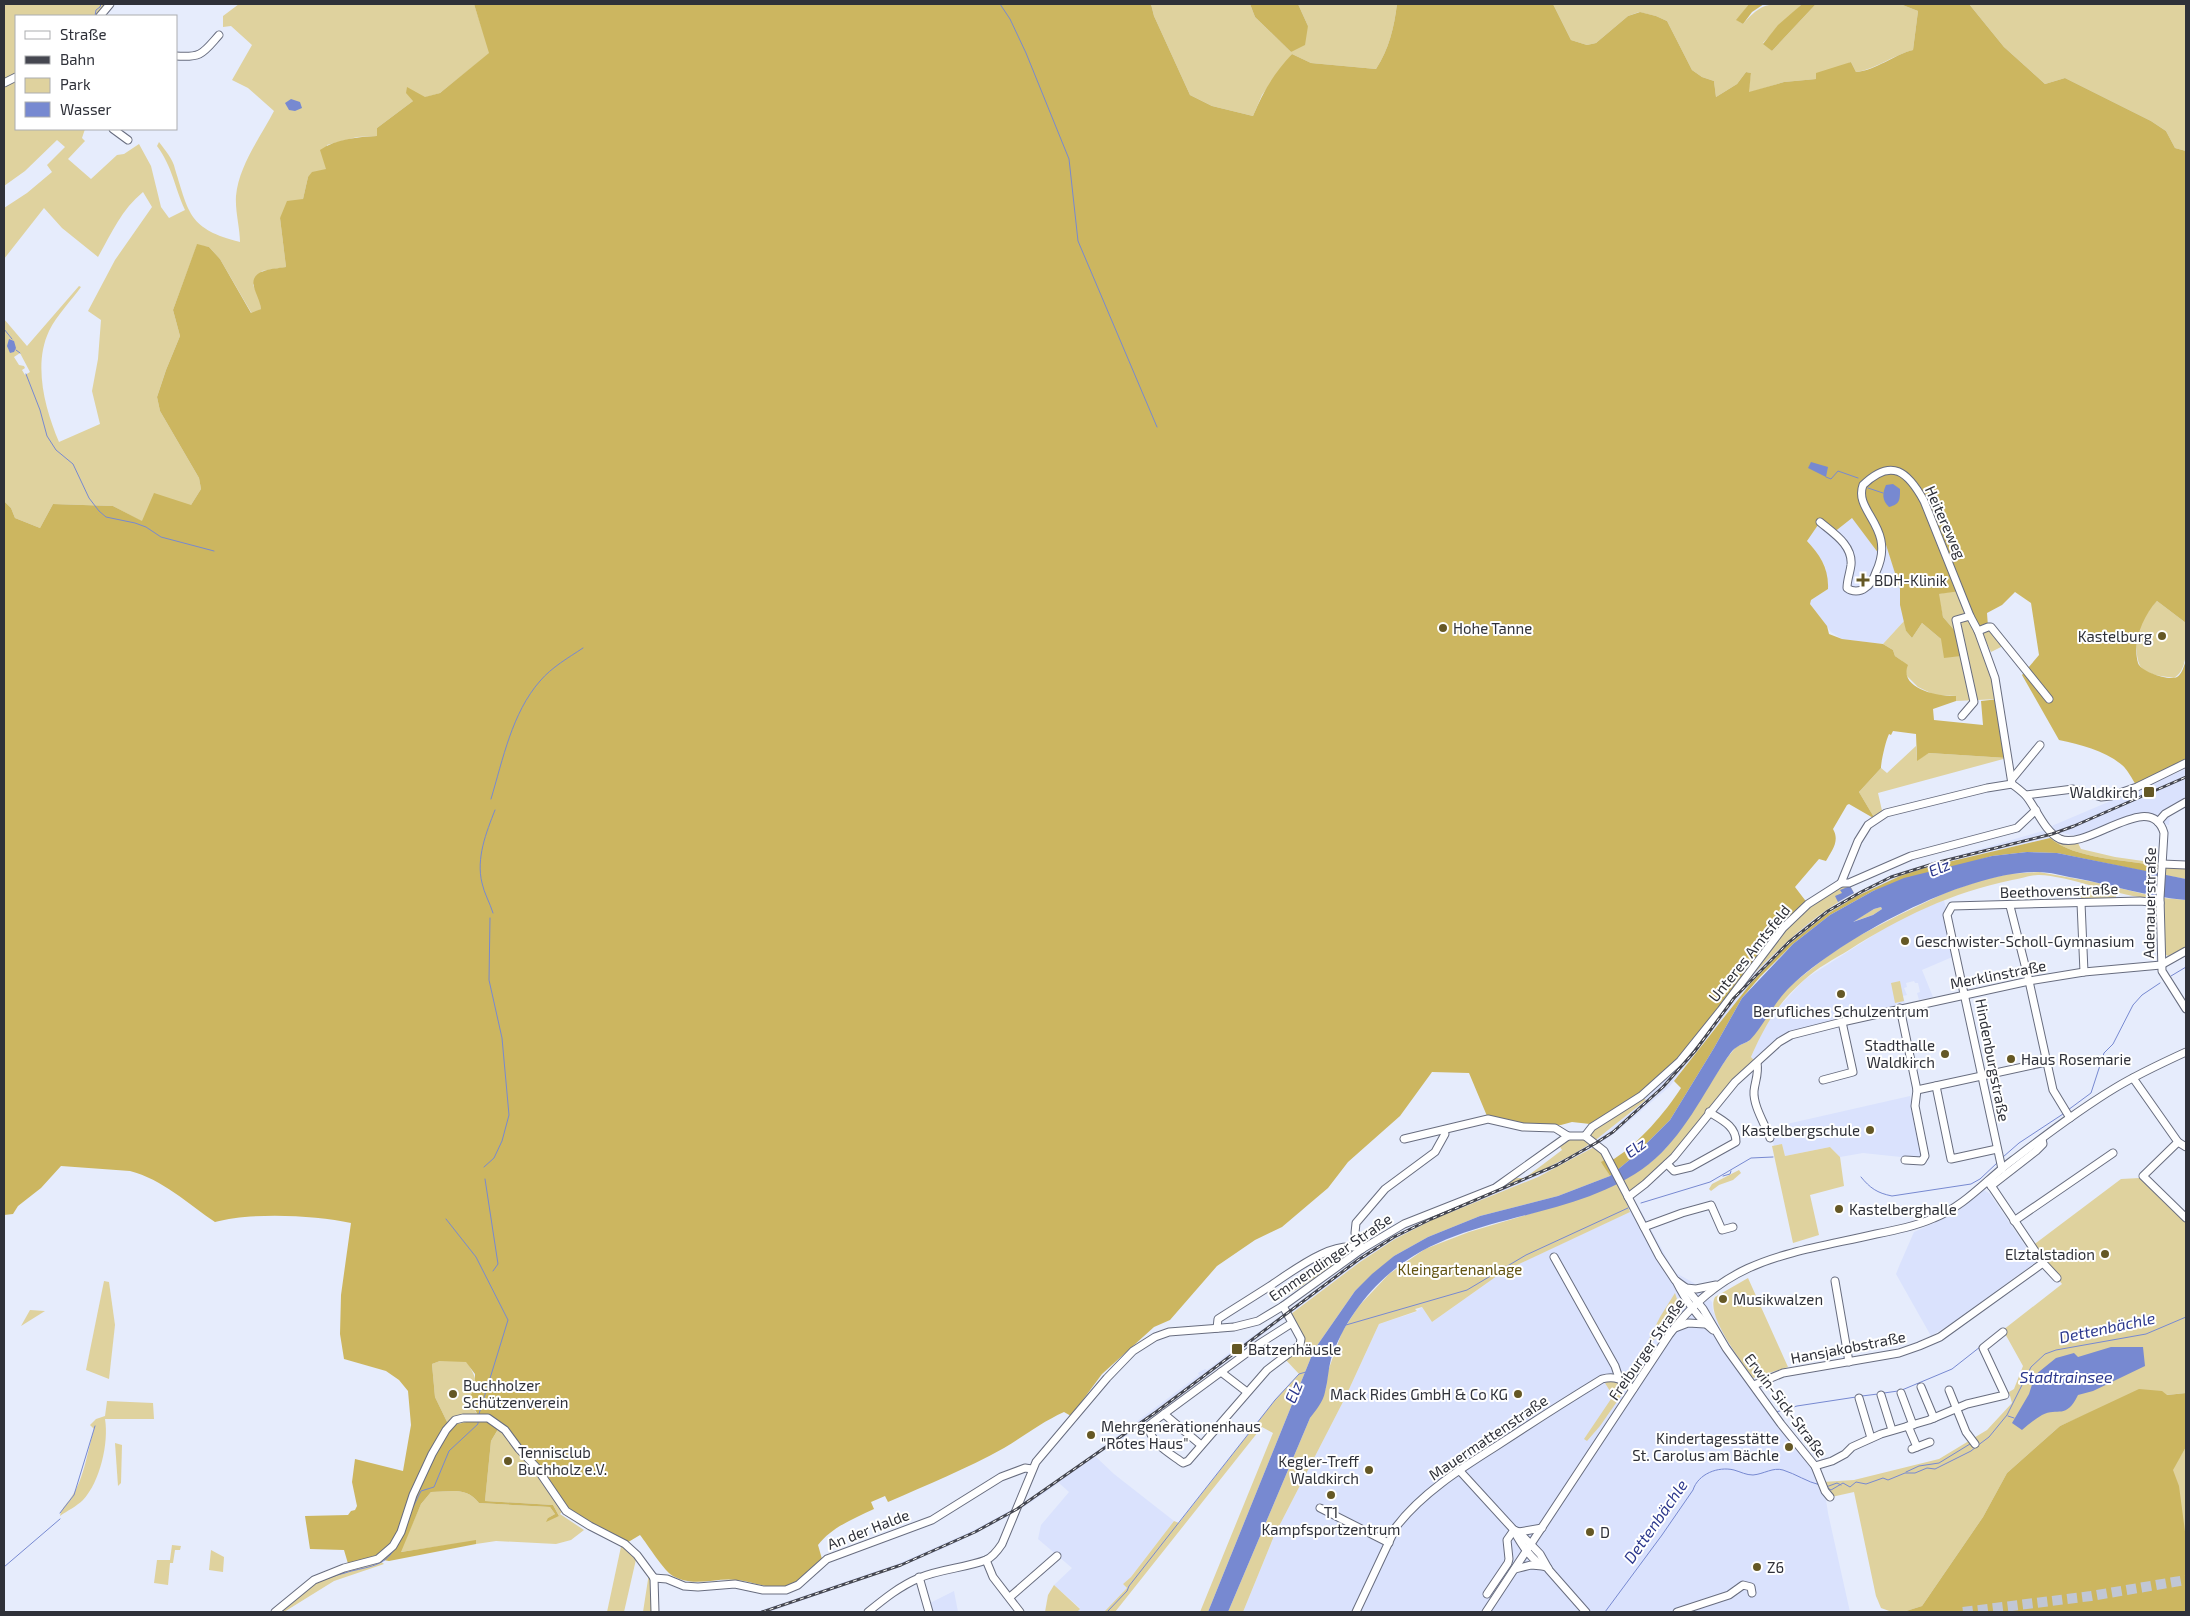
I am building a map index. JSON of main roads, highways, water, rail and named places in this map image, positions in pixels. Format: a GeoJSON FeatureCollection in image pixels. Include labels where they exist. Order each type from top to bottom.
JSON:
{"type":"FeatureCollection","features":[{"type":"Feature","properties":{"kind":"water"},"geometry":{"type":"Polygon","coordinates":[[[291,99],[300,102],[302,108],[295,111],[289,110],[285,103],[291,99]]]}},
{"type":"Feature","properties":{"kind":"water"},"geometry":{"type":"Polygon","coordinates":[[[9,339],[14,341],[16,348],[14,352],[10,353],[7,346],[9,339]]]}},
{"type":"Feature","properties":{"kind":"water"},"geometry":{"type":"Polygon","coordinates":[[[1811,462],[1828,467],[1826,477],[1808,468],[1811,462]]]}},
{"type":"Feature","properties":{"kind":"water"},"geometry":{"type":"Polygon","coordinates":[[[1893,484],[1900,489],[1899,499],[1897,503],[1889,507],[1883,497],[1884,491],[1886,485],[1893,484]]]}},
{"type":"Feature","properties":{"kind":"water"},"geometry":{"type":"Polygon","coordinates":[[[2027,852],[2057,853],[2186,879],[2186,900],[2038,872],[2009,875],[1976,883],[1907,910],[1841,947],[1791,986],[1750,1040],[1734,1049],[1682,1128],[1649,1164],[1619,1183],[1587,1197],[1484,1226],[1451,1238],[1419,1253],[1390,1273],[1363,1301],[1341,1335],[1331,1359],[1323,1399],[1310,1418],[1228,1612],[1208,1612],[1314,1350],[1355,1291],[1372,1274],[1394,1256],[1428,1237],[1480,1216],[1558,1196],[1610,1176],[1633,1157],[1670,1120],[1742,998],[1793,944],[1830,915],[1873,891],[1904,878],[1992,856],[2027,852]],[[1881,907],[1874,909],[1853,922],[1873,915],[1882,909],[1881,907]]]}},
{"type":"Feature","properties":{"kind":"water"},"geometry":{"type":"Polygon","coordinates":[[[1850,886],[1854,893],[1838,902],[1835,896],[1842,893],[1840,890],[1850,886]]]}},
{"type":"Feature","properties":{"kind":"water","name":"Stadtrainsee"},"geometry":{"type":"Polygon","coordinates":[[[2111,1347],[2143,1347],[2145,1366],[2093,1391],[2078,1395],[2070,1408],[2042,1415],[2022,1430],[2012,1423],[2029,1394],[2035,1375],[2056,1358],[2074,1353],[2078,1357],[2111,1347]]]}},
{"type":"Feature","properties":{"kind":"waterway"},"geometry":{"type":"LineString","coordinates":[[95,15],[96,10],[101,4]]}},
{"type":"Feature","properties":{"kind":"waterway"},"geometry":{"type":"LineString","coordinates":[[1000,4],[1010,19],[1026,53],[1069,159],[1078,241],[1157,427]]}},
{"type":"Feature","properties":{"kind":"waterway"},"geometry":{"type":"LineString","coordinates":[[4,329],[12,339]]}},
{"type":"Feature","properties":{"kind":"waterway"},"geometry":{"type":"LineString","coordinates":[[16,350],[20,353]]}},
{"type":"Feature","properties":{"kind":"waterway"},"geometry":{"type":"LineString","coordinates":[[26,374],[40,410],[47,436],[56,450],[73,464],[89,498],[99,511],[106,517],[146,527],[161,537],[214,551]]}},
{"type":"Feature","properties":{"kind":"waterway"},"geometry":{"type":"LineString","coordinates":[[1826,477],[1831,479],[1838,471],[1858,478]]}},
{"type":"Feature","properties":{"kind":"waterway"},"geometry":{"type":"LineString","coordinates":[[1868,488],[1883,493]]}},
{"type":"Feature","properties":{"kind":"waterway"},"geometry":{"type":"LineString","coordinates":[[491,799],[504,753],[522,707],[540,681],[550,671],[583,648]]}},
{"type":"Feature","properties":{"kind":"waterway"},"geometry":{"type":"LineString","coordinates":[[493,913],[483,887],[480,864],[485,837],[495,810]]}},
{"type":"Feature","properties":{"kind":"waterway"},"geometry":{"type":"LineString","coordinates":[[484,1167],[494,1158],[502,1141],[509,1115],[502,1038],[489,980],[490,918]]}},
{"type":"Feature","properties":{"kind":"waterway"},"geometry":{"type":"LineString","coordinates":[[2171,976],[2186,967]]}},
{"type":"Feature","properties":{"kind":"waterway"},"geometry":{"type":"LineString","coordinates":[[2068,1110],[2091,1093],[2104,1053],[2113,1044],[2133,1005],[2142,995],[2160,983]]}},
{"type":"Feature","properties":{"kind":"waterway"},"geometry":{"type":"LineString","coordinates":[[2003,1157],[2019,1143],[2063,1114]]}},
{"type":"Feature","properties":{"kind":"waterway"},"geometry":{"type":"LineString","coordinates":[[1641,1203],[1710,1182],[1751,1158],[1773,1157]]}},
{"type":"Feature","properties":{"kind":"waterway"},"geometry":{"type":"LineString","coordinates":[[1861,1177],[1874,1190],[1892,1196],[1971,1184],[1980,1179],[1997,1163]]}},
{"type":"Feature","properties":{"kind":"waterway"},"geometry":{"type":"LineString","coordinates":[[1723,1176],[1730,1174],[1731,1171]]}},
{"type":"Feature","properties":{"kind":"waterway"},"geometry":{"type":"LineString","coordinates":[[485,1179],[498,1264],[493,1271]]}},
{"type":"Feature","properties":{"kind":"waterway"},"geometry":{"type":"LineString","coordinates":[[1346,1325],[1467,1290],[1526,1255],[1628,1208]]}},
{"type":"Feature","properties":{"kind":"waterway"},"geometry":{"type":"LineString","coordinates":[[446,1219],[476,1257],[508,1320],[479,1414]]}},
{"type":"Feature","properties":{"kind":"waterway","name":"Dettenbächle"},"geometry":{"type":"LineString","coordinates":[[1828,1488],[1831,1490],[1843,1483],[1850,1487],[1856,1482],[1866,1484],[1883,1478],[1888,1480],[1905,1473],[1915,1473],[1927,1468],[1935,1469],[1971,1451],[1989,1437],[2007,1415],[2031,1367],[2045,1354],[2056,1350],[2146,1334],[2186,1317]]}},
{"type":"Feature","properties":{"kind":"waterway"},"geometry":{"type":"LineString","coordinates":[[1902,1390],[1952,1369],[1980,1347]]}},
{"type":"Feature","properties":{"kind":"waterway","name":"Elz"},"geometry":{"type":"LineString","coordinates":[[1107,1612],[1127,1591],[1275,1400],[1299,1374],[1306,1372]]}},
{"type":"Feature","properties":{"kind":"waterway"},"geometry":{"type":"LineString","coordinates":[[1884,1393],[1898,1391]]}},
{"type":"Feature","properties":{"kind":"waterway"},"geometry":{"type":"LineString","coordinates":[[1862,1396],[1878,1394]]}},
{"type":"Feature","properties":{"kind":"waterway"},"geometry":{"type":"LineString","coordinates":[[1776,1412],[1797,1406],[1856,1397]]}},
{"type":"Feature","properties":{"kind":"waterway"},"geometry":{"type":"LineString","coordinates":[[2008,1416],[2014,1418]]}},
{"type":"Feature","properties":{"kind":"waterway"},"geometry":{"type":"LineString","coordinates":[[413,1507],[421,1491],[434,1487],[449,1451],[478,1424],[478,1420]]}},
{"type":"Feature","properties":{"kind":"waterway"},"geometry":{"type":"LineString","coordinates":[[60,1513],[74,1495],[95,1426]]}},
{"type":"Feature","properties":{"kind":"waterway","name":"Dettenbächle"},"geometry":{"type":"LineString","coordinates":[[1906,1472],[1919,1466],[1939,1463],[1970,1444]]}},
{"type":"Feature","properties":{"kind":"waterway","name":"Dettenbächle"},"geometry":{"type":"LineString","coordinates":[[1605,1612],[1662,1535],[1696,1484],[1709,1472],[1728,1469],[1753,1475],[1779,1469],[1820,1485]]}},
{"type":"Feature","properties":{"kind":"waterway","name":"Dettenbächle"},"geometry":{"type":"LineString","coordinates":[[1826,1487],[1837,1483],[1841,1485]]}},
{"type":"Feature","properties":{"kind":"waterway"},"geometry":{"type":"LineString","coordinates":[[4,1567],[60,1519]]}},
{"type":"Feature","properties":{"kind":"waterway"},"geometry":{"type":"LineString","coordinates":[[318,1582],[379,1563],[385,1560],[394,1549]]}},
{"type":"Feature","properties":{"kind":"tunnel"},"geometry":{"type":"LineString","coordinates":[[1963,1612],[2091,1596],[2186,1580]]}},
{"type":"Feature","properties":{"kind":"railway"},"geometry":{"type":"LineString","coordinates":[[762,1612],[901,1565],[975,1532],[1017,1509],[1156,1412],[1358,1260],[1394,1237],[1431,1219],[1557,1165],[1613,1132],[1663,1087],[1695,1051],[1734,998],[1789,942],[1828,911],[1891,877],[1939,862],[2052,834],[2186,777]]}},
{"type":"Feature","properties":{"kind":"place","name":"BDH-Klinik"},"geometry":{"type":"Point","coordinates":[1863,580]}},
{"type":"Feature","properties":{"kind":"place","name":"Hohe Tanne"},"geometry":{"type":"Point","coordinates":[1443,628]}},
{"type":"Feature","properties":{"kind":"place","name":"Kastelburg"},"geometry":{"type":"Point","coordinates":[2162,636]}},
{"type":"Feature","properties":{"kind":"place","name":"Waldkirch"},"geometry":{"type":"Point","coordinates":[2149,792]}},
{"type":"Feature","properties":{"kind":"place","name":"Geschwister-Scholl-Gymnasium"},"geometry":{"type":"Point","coordinates":[1905,941]}},
{"type":"Feature","properties":{"kind":"place","name":"Berufliches Schulzentrum"},"geometry":{"type":"Point","coordinates":[1841,994]}},
{"type":"Feature","properties":{"kind":"place","name":"Stadthalle Waldkirch"},"geometry":{"type":"Point","coordinates":[1945,1054]}},
{"type":"Feature","properties":{"kind":"place","name":"Haus Rosemarie"},"geometry":{"type":"Point","coordinates":[2011,1059]}},
{"type":"Feature","properties":{"kind":"place","name":"Kastelbergschule"},"geometry":{"type":"Point","coordinates":[1870,1130]}},
{"type":"Feature","properties":{"kind":"place","name":"Kastelberghalle"},"geometry":{"type":"Point","coordinates":[1839,1209]}},
{"type":"Feature","properties":{"kind":"place","name":"Elztalstadion"},"geometry":{"type":"Point","coordinates":[2105,1254]}},
{"type":"Feature","properties":{"kind":"place","name":"Musikwalzen"},"geometry":{"type":"Point","coordinates":[1723,1299]}},
{"type":"Feature","properties":{"kind":"place","name":"Batzenhäusle"},"geometry":{"type":"Point","coordinates":[1237,1349]}},
{"type":"Feature","properties":{"kind":"place","name":"Buchholzer Schützenverein"},"geometry":{"type":"Point","coordinates":[453,1394]}},
{"type":"Feature","properties":{"kind":"place","name":"Mack Rides GmbH & Co KG"},"geometry":{"type":"Point","coordinates":[1518,1394]}},
{"type":"Feature","properties":{"kind":"place","name":"Mehrgenerationenhaus \"Rotes Haus\""},"geometry":{"type":"Point","coordinates":[1091,1435]}},
{"type":"Feature","properties":{"kind":"place","name":"Kindertagesstätte St. Carolus am Bächle"},"geometry":{"type":"Point","coordinates":[1789,1447]}},
{"type":"Feature","properties":{"kind":"place","name":"Tennisclub Buchholz e.V."},"geometry":{"type":"Point","coordinates":[508,1461]}},
{"type":"Feature","properties":{"kind":"place","name":"Kegler-Treff Waldkirch"},"geometry":{"type":"Point","coordinates":[1369,1470]}},
{"type":"Feature","properties":{"kind":"place","name":"T1 Kampfsportzentrum"},"geometry":{"type":"Point","coordinates":[1331,1495]}},
{"type":"Feature","properties":{"kind":"place","name":"D"},"geometry":{"type":"Point","coordinates":[1590,1532]}},
{"type":"Feature","properties":{"kind":"place","name":"Z6"},"geometry":{"type":"Point","coordinates":[1757,1567]}},
{"type":"Feature","properties":{"kind":"park label","name":"Kleingartenanlage"},"geometry":{"type":"Point","coordinates":[1460,1269]}}]}
